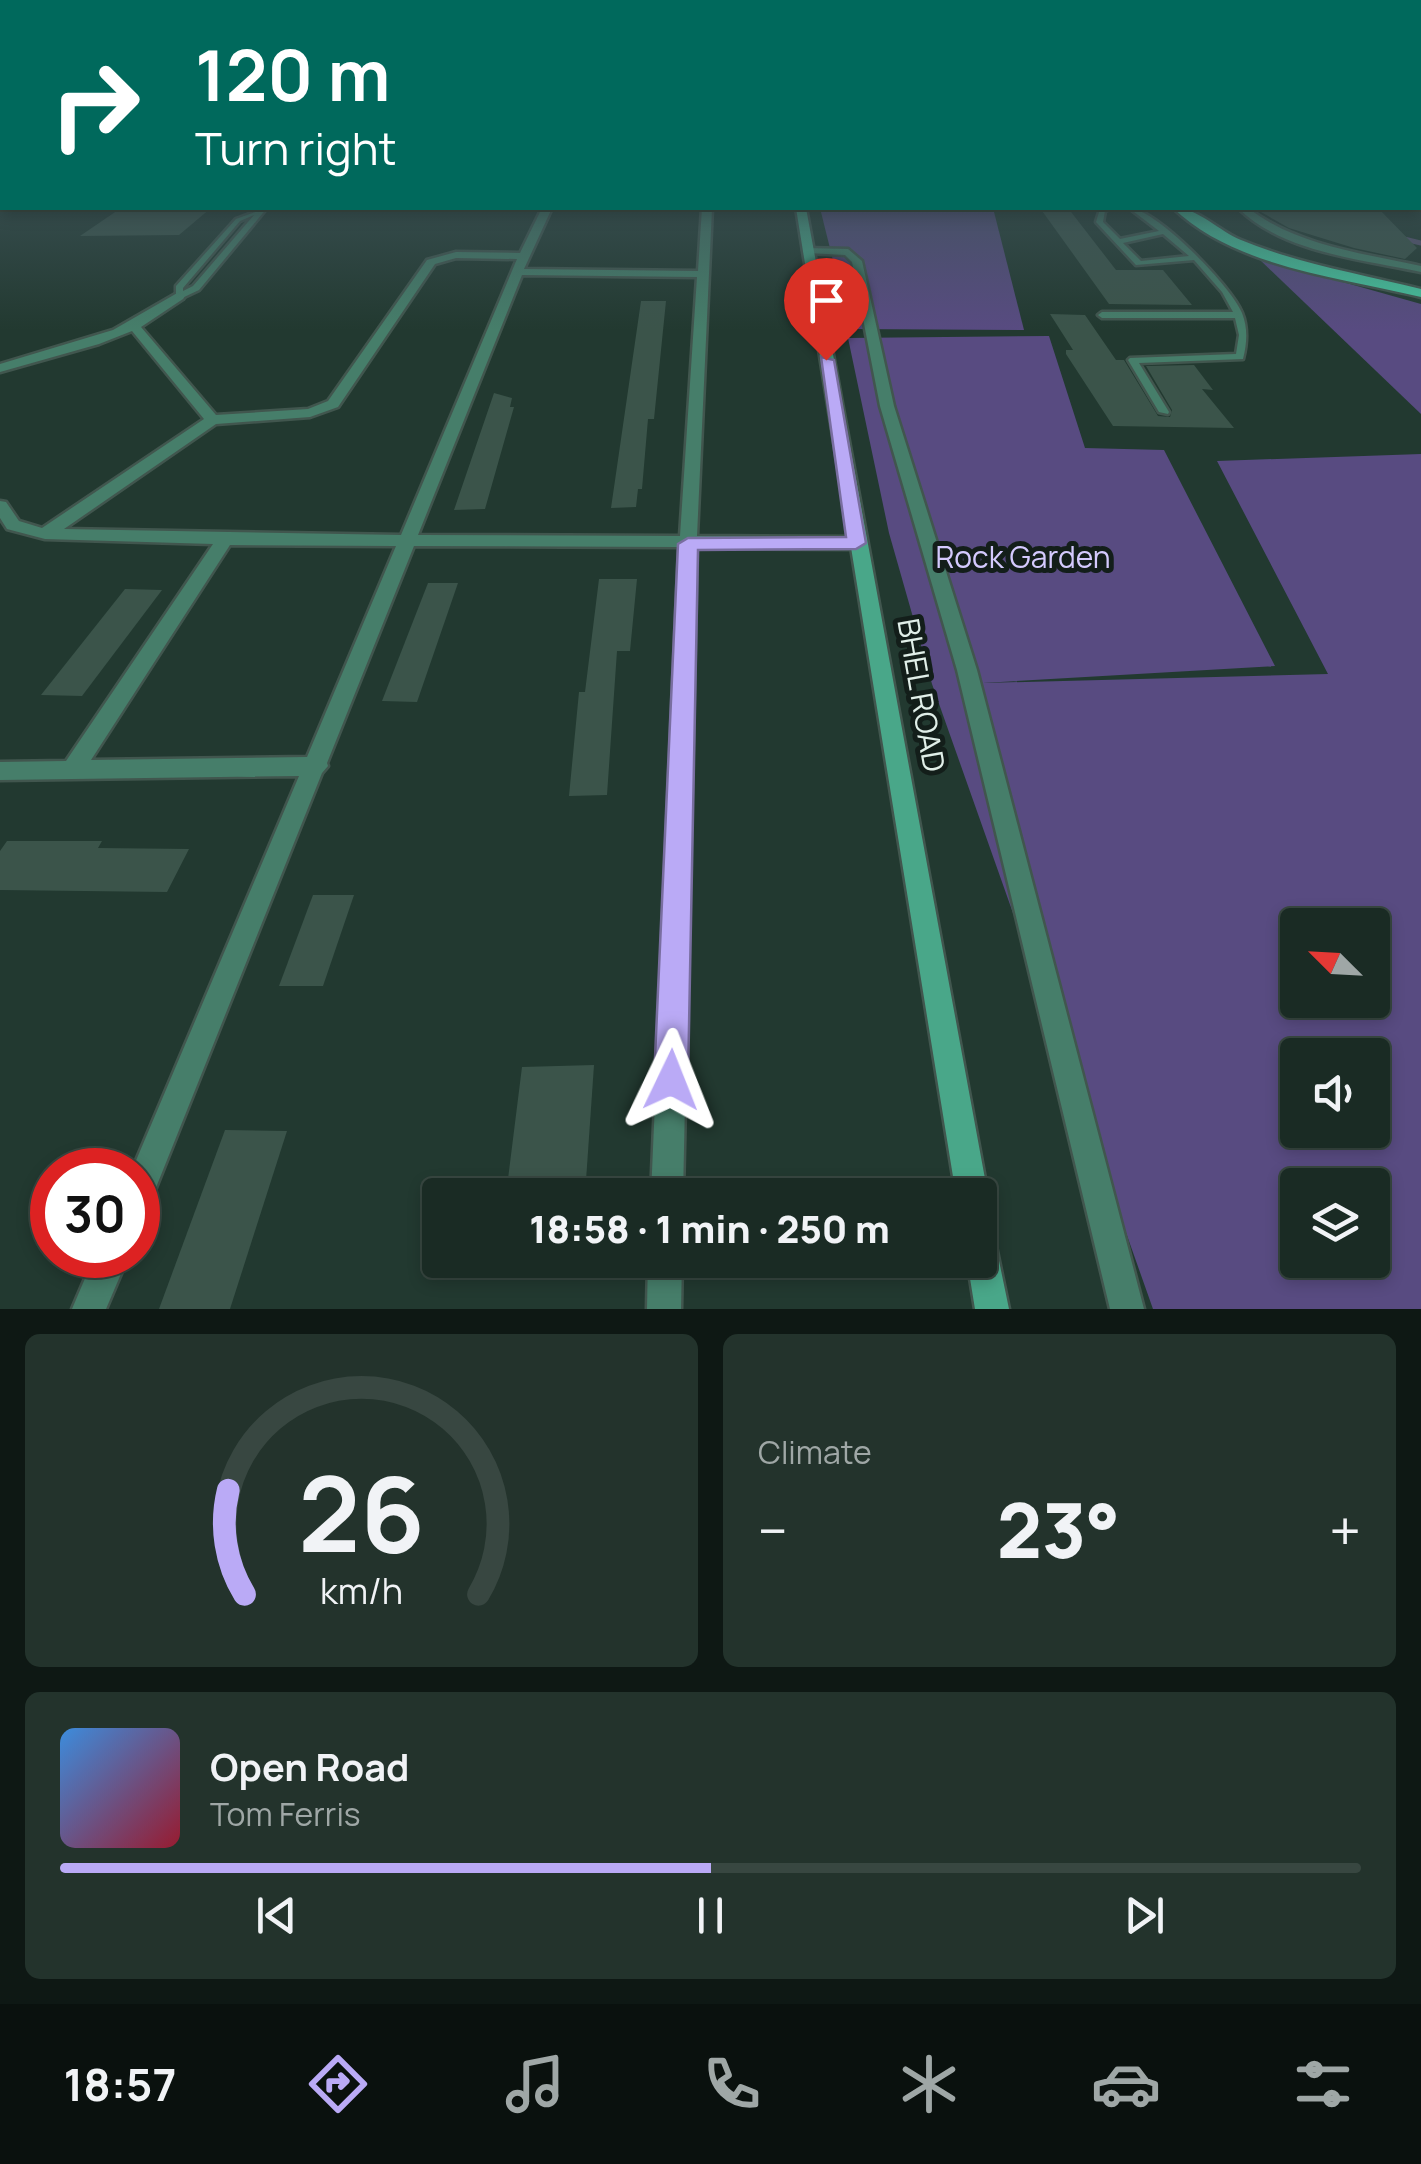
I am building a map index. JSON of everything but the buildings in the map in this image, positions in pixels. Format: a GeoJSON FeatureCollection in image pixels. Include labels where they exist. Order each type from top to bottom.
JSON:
{"type":"FeatureCollection","features":[{"type":"Feature","properties":{"kind":"main road"},"geometry":{"type":"LineString","coordinates":[[1182,210],[1218,233],[1421,289]]}},
{"type":"Feature","properties":{"kind":"main road"},"geometry":{"type":"LineString","coordinates":[[1207,210],[1240,234],[1272,250]]}},
{"type":"Feature","properties":{"kind":"street"},"geometry":{"type":"LineString","coordinates":[[157,1148],[520,264],[546,210]]}},
{"type":"Feature","properties":{"kind":"street"},"geometry":{"type":"LineString","coordinates":[[668,1178],[688,544],[706,210]]}},
{"type":"Feature","properties":{"kind":"street","name":"BHEL ROAD"},"geometry":{"type":"LineString","coordinates":[[801,210],[969,1178]]}},
{"type":"Feature","properties":{"kind":"street"},"geometry":{"type":"LineString","coordinates":[[1247,210],[1266,225],[1320,244],[1421,268]]}},
{"type":"Feature","properties":{"kind":"street"},"geometry":{"type":"LineString","coordinates":[[808,250],[848,252],[857,261],[887,406],[967,670],[1127,1309]]}},
{"type":"Feature","properties":{"kind":"street"},"geometry":{"type":"LineString","coordinates":[[45,534],[212,420],[310,412],[333,404],[430,262],[456,256],[520,264],[702,274]]}},
{"type":"Feature","properties":{"kind":"street"},"geometry":{"type":"LineString","coordinates":[[0,368],[134,326],[161,312],[178,296]]}},
{"type":"Feature","properties":{"kind":"street"},"geometry":{"type":"LineString","coordinates":[[134,326],[212,420]]}},
{"type":"Feature","properties":{"kind":"street"},"geometry":{"type":"LineString","coordinates":[[0,506],[13,525],[45,534],[224,539],[856,543]]}},
{"type":"Feature","properties":{"kind":"street"},"geometry":{"type":"LineString","coordinates":[[72,770],[224,539]]}},
{"type":"Feature","properties":{"kind":"street"},"geometry":{"type":"LineString","coordinates":[[0,771],[317,766]]}},
{"type":"Feature","properties":{"kind":"street"},"geometry":{"type":"LineString","coordinates":[[89,1309],[102,1278]]}},
{"type":"Feature","properties":{"kind":"street"},"geometry":{"type":"LineString","coordinates":[[664,1309],[665,1278]]}},
{"type":"Feature","properties":{"kind":"street"},"geometry":{"type":"LineString","coordinates":[[987,1278],[992,1309]]}},
{"type":"Feature","properties":{"kind":"lane"},"geometry":{"type":"LineString","coordinates":[[178,296],[196,288],[260,210]]}},
{"type":"Feature","properties":{"kind":"lane"},"geometry":{"type":"LineString","coordinates":[[1102,210],[1098,222],[1139,262],[1195,258]]}},
{"type":"Feature","properties":{"kind":"lane"},"geometry":{"type":"LineString","coordinates":[[1135,210],[1228,290],[1244,346],[1240,356],[1133,360],[1164,412]]}},
{"type":"Feature","properties":{"kind":"lane"},"geometry":{"type":"LineString","coordinates":[[1117,242],[1165,232]]}},
{"type":"Feature","properties":{"kind":"lane"},"geometry":{"type":"LineString","coordinates":[[1102,316],[1236,315]]}},
{"type":"Feature","properties":{"kind":"green space"},"geometry":{"type":"Polygon","coordinates":[[[820,210],[994,210],[1024,330],[850,329],[820,210]]]}},
{"type":"Feature","properties":{"kind":"green space"},"geometry":{"type":"Polygon","coordinates":[[[1258,258],[1421,304],[1421,414],[1258,258]]]}},
{"type":"Feature","properties":{"kind":"green space","name":"Rock Garden"},"geometry":{"type":"Polygon","coordinates":[[[1049,336],[1085,448],[1164,450],[1275,666],[983,683],[1328,674],[1217,461],[1421,454],[1421,1309],[1153,1309],[932,684],[889,533],[848,338],[1049,336]]]}},
{"type":"Feature","properties":{"kind":"waterway"},"geometry":{"type":"LineString","coordinates":[[1400,238],[1421,243]]}},
{"type":"Feature","properties":{"kind":"route"},"geometry":{"type":"LineString","coordinates":[[671,1080],[688,544],[856,543],[826,360]]}}]}
